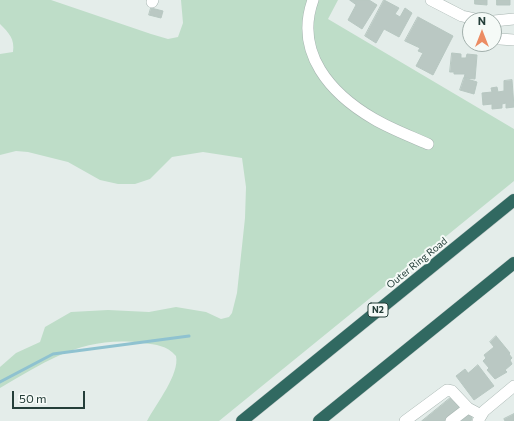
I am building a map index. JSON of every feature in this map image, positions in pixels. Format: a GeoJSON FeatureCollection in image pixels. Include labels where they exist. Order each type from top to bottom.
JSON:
{"type":"FeatureCollection","features":[{"type":"Feature","properties":{"kind":"highway","name":"Outer Ring Road"},"geometry":{"type":"LineString","coordinates":[[242,421],[514,200]]}},
{"type":"Feature","properties":{"kind":"highway"},"geometry":{"type":"LineString","coordinates":[[319,421],[514,263]]}},
{"type":"Feature","properties":{"kind":"street"},"geometry":{"type":"LineString","coordinates":[[313,0],[308,14],[307,35],[311,54],[323,75],[345,100],[375,120],[428,144]]}},
{"type":"Feature","properties":{"kind":"street"},"geometry":{"type":"LineString","coordinates":[[432,0],[462,16]]}},
{"type":"Feature","properties":{"kind":"street"},"geometry":{"type":"LineString","coordinates":[[502,21],[514,20]]}},
{"type":"Feature","properties":{"kind":"street"},"geometry":{"type":"LineString","coordinates":[[502,39],[514,40]]}},
{"type":"Feature","properties":{"kind":"street"},"geometry":{"type":"LineString","coordinates":[[405,421],[447,390],[452,391],[480,418],[514,386]]}},
{"type":"Feature","properties":{"kind":"street"},"geometry":{"type":"LineString","coordinates":[[451,421],[468,408]]}},
{"type":"Feature","properties":{"kind":"green space"},"geometry":{"type":"Polygon","coordinates":[[[0,0],[51,0],[168,39],[178,37],[183,23],[181,0],[338,0],[328,19],[514,129],[514,181],[219,421],[147,421],[171,380],[176,363],[176,356],[172,352],[161,346],[153,344],[122,341],[85,346],[51,359],[0,388],[0,367],[16,353],[40,342],[45,327],[71,312],[108,310],[149,312],[176,307],[206,312],[221,319],[229,317],[232,313],[237,293],[245,218],[246,187],[242,158],[203,152],[172,157],[150,179],[135,184],[118,184],[100,180],[68,162],[28,152],[16,151],[0,155],[0,54],[13,52],[13,43],[11,36],[0,24],[0,0]]]}},
{"type":"Feature","properties":{"kind":"building"},"geometry":{"type":"Polygon","coordinates":[[[350,0],[369,0],[377,5],[362,29],[348,20],[356,5],[350,0]]]}},
{"type":"Feature","properties":{"kind":"building"},"geometry":{"type":"Polygon","coordinates":[[[384,0],[399,8],[395,14],[400,17],[405,8],[412,13],[399,37],[384,29],[376,43],[365,36],[384,0]]]}},
{"type":"Feature","properties":{"kind":"building"},"geometry":{"type":"Polygon","coordinates":[[[475,0],[487,0],[487,5],[475,4],[475,0]]]}},
{"type":"Feature","properties":{"kind":"building"},"geometry":{"type":"Polygon","coordinates":[[[497,0],[510,0],[510,5],[497,5],[497,0]]]}},
{"type":"Feature","properties":{"kind":"building"},"geometry":{"type":"Polygon","coordinates":[[[151,8],[163,11],[161,18],[149,15],[151,8]]]}},
{"type":"Feature","properties":{"kind":"building"},"geometry":{"type":"Polygon","coordinates":[[[418,17],[453,36],[433,75],[416,66],[423,53],[418,51],[420,48],[405,41],[418,17]]]}},
{"type":"Feature","properties":{"kind":"building"},"geometry":{"type":"Polygon","coordinates":[[[452,53],[461,54],[461,58],[466,58],[467,54],[477,55],[475,79],[464,78],[465,74],[454,74],[454,72],[450,72],[452,53]]]}},
{"type":"Feature","properties":{"kind":"building"},"geometry":{"type":"Polygon","coordinates":[[[464,78],[477,82],[474,94],[460,90],[464,78]]]}},
{"type":"Feature","properties":{"kind":"building"},"geometry":{"type":"Polygon","coordinates":[[[512,80],[514,107],[506,108],[506,103],[502,104],[502,108],[492,109],[492,104],[483,105],[482,93],[492,92],[491,88],[497,87],[498,92],[504,91],[504,81],[512,80]]]}},
{"type":"Feature","properties":{"kind":"building"},"geometry":{"type":"Polygon","coordinates":[[[496,336],[510,353],[509,354],[512,358],[510,360],[512,364],[505,370],[507,372],[495,379],[487,370],[489,368],[483,361],[486,358],[484,355],[494,347],[490,342],[496,336]]]}},
{"type":"Feature","properties":{"kind":"building"},"geometry":{"type":"Polygon","coordinates":[[[478,365],[494,386],[474,400],[456,376],[465,369],[468,373],[478,365]]]}},
{"type":"Feature","properties":{"kind":"building"},"geometry":{"type":"Polygon","coordinates":[[[454,395],[463,406],[446,421],[422,421],[454,395]]]}},
{"type":"Feature","properties":{"kind":"building"},"geometry":{"type":"Polygon","coordinates":[[[464,413],[472,417],[471,421],[461,421],[464,413]]]}},
{"type":"Feature","properties":{"kind":"building"},"geometry":{"type":"Polygon","coordinates":[[[514,414],[514,421],[505,421],[504,419],[514,414]]]}},
{"type":"Feature","properties":{"kind":"waterway"},"geometry":{"type":"LineString","coordinates":[[0,382],[53,354],[189,336]]}}]}
